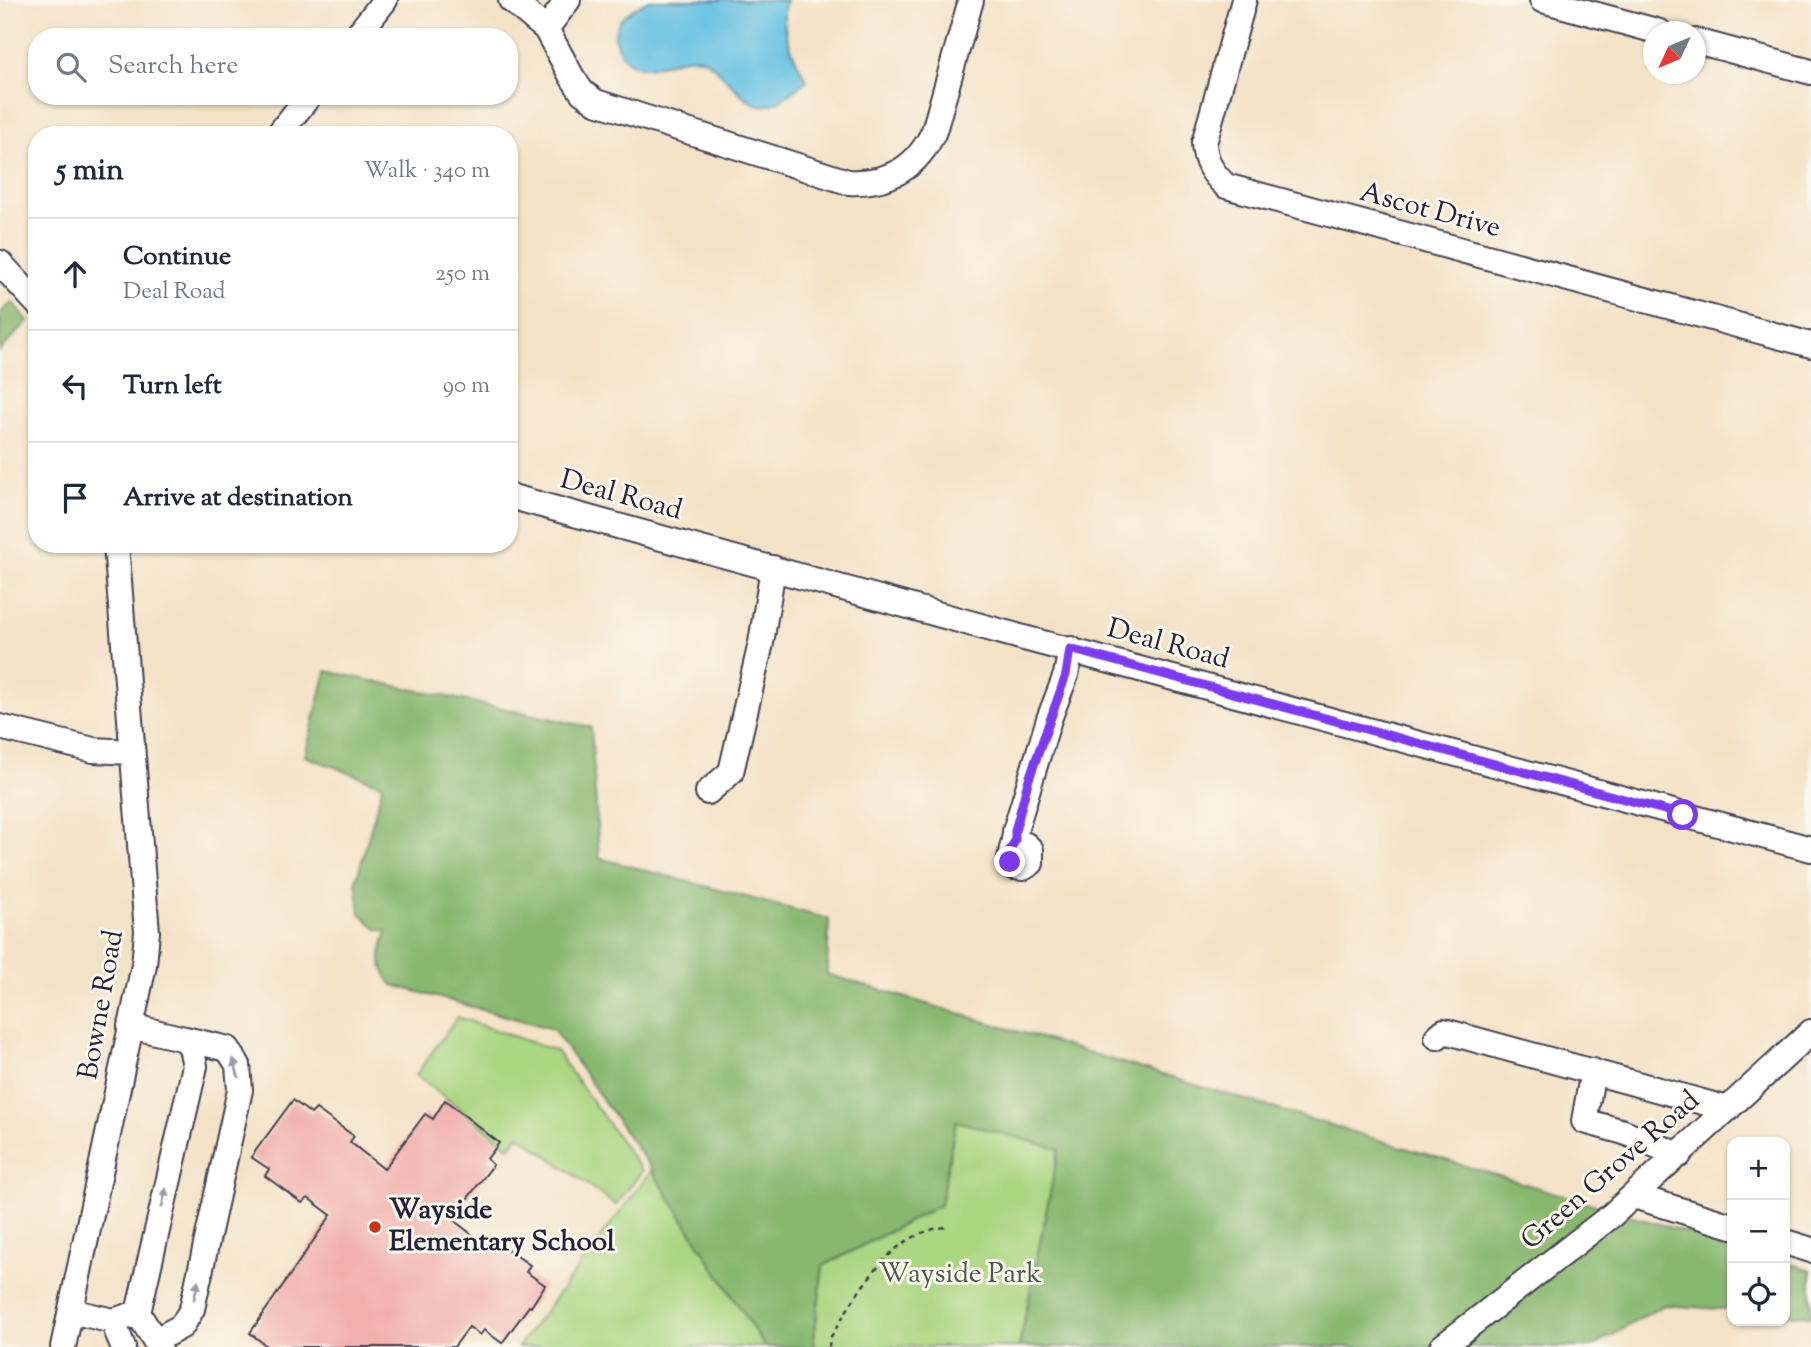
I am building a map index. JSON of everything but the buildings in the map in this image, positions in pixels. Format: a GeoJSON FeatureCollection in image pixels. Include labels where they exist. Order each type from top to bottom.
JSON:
{"type":"FeatureCollection","features":[{"type":"Feature","properties":{"kind":"street"},"geometry":{"type":"LineString","coordinates":[[363,28],[385,0]]}},
{"type":"Feature","properties":{"kind":"street"},"geometry":{"type":"LineString","coordinates":[[511,0],[546,29],[582,92],[596,102],[848,182],[875,182],[906,167],[927,145],[934,131],[971,0]]}},
{"type":"Feature","properties":{"kind":"street"},"geometry":{"type":"LineString","coordinates":[[546,29],[568,0]]}},
{"type":"Feature","properties":{"kind":"street","name":"Ascot Drive"},"geometry":{"type":"LineString","coordinates":[[1244,0],[1204,142],[1211,170],[1226,186],[1811,345]]}},
{"type":"Feature","properties":{"kind":"street"},"geometry":{"type":"LineString","coordinates":[[1542,0],[1643,27]]}},
{"type":"Feature","properties":{"kind":"street"},"geometry":{"type":"LineString","coordinates":[[1706,44],[1811,72]]}},
{"type":"Feature","properties":{"kind":"street"},"geometry":{"type":"LineString","coordinates":[[285,126],[302,105]]}},
{"type":"Feature","properties":{"kind":"street"},"geometry":{"type":"LineString","coordinates":[[0,263],[28,293]]}},
{"type":"Feature","properties":{"kind":"street","name":"Deal Road"},"geometry":{"type":"LineString","coordinates":[[518,498],[1811,849]]}},
{"type":"Feature","properties":{"kind":"street","name":"Bowne Road"},"geometry":{"type":"LineString","coordinates":[[63,1347],[144,965],[147,932],[117,553]]}},
{"type":"Feature","properties":{"kind":"street"},"geometry":{"type":"LineString","coordinates":[[708,792],[731,772],[761,643],[773,568]]}},
{"type":"Feature","properties":{"kind":"street"},"geometry":{"type":"LineString","coordinates":[[1015,841],[1015,831],[1028,782],[1066,675],[1070,649]]}},
{"type":"Feature","properties":{"kind":"street"},"geometry":{"type":"LineString","coordinates":[[0,727],[93,750],[132,752]]}},
{"type":"Feature","properties":{"kind":"street"},"geometry":{"type":"LineString","coordinates":[[130,1026],[228,1049],[238,1065],[240,1090],[192,1309],[182,1326],[158,1343],[138,1312],[195,1066],[191,1047],[184,1039]]}},
{"type":"Feature","properties":{"kind":"street"},"geometry":{"type":"LineString","coordinates":[[1437,1037],[1444,1031],[1728,1109]]}},
{"type":"Feature","properties":{"kind":"street","name":"Green Grove Road"},"geometry":{"type":"LineString","coordinates":[[1442,1347],[1634,1196],[1811,1032]]}},
{"type":"Feature","properties":{"kind":"street"},"geometry":{"type":"LineString","coordinates":[[1593,1071],[1584,1121],[1624,1132],[1679,1154]]}},
{"type":"Feature","properties":{"kind":"street"},"geometry":{"type":"LineString","coordinates":[[1634,1196],[1727,1224]]}},
{"type":"Feature","properties":{"kind":"street"},"geometry":{"type":"LineString","coordinates":[[1790,1244],[1811,1250]]}},
{"type":"Feature","properties":{"kind":"street"},"geometry":{"type":"LineString","coordinates":[[71,1311],[113,1321],[138,1312]]}},
{"type":"Feature","properties":{"kind":"street"},"geometry":{"type":"LineString","coordinates":[[113,1321],[123,1347]]}},
{"type":"Feature","properties":{"kind":"path"},"geometry":{"type":"LineString","coordinates":[[830,1347],[830,1338],[867,1278],[914,1235],[947,1227]]}},
{"type":"Feature","properties":{"kind":"green space"},"geometry":{"type":"Polygon","coordinates":[[[12,302],[28,321],[0,351],[0,314],[12,302]]]}},
{"type":"Feature","properties":{"kind":"green space"},"geometry":{"type":"Polygon","coordinates":[[[326,671],[591,727],[599,858],[829,919],[827,974],[1727,1244],[1727,1310],[1664,1305],[1592,1347],[1019,1347],[1059,1149],[956,1121],[940,1205],[823,1266],[813,1347],[765,1347],[652,1170],[553,1029],[393,985],[384,972],[381,959],[387,931],[377,929],[360,913],[356,881],[383,785],[305,756],[326,671]]]}},
{"type":"Feature","properties":{"kind":"green space"},"geometry":{"type":"Polygon","coordinates":[[[457,1017],[556,1051],[642,1171],[616,1205],[519,1135],[509,1147],[416,1075],[457,1017]]]}},
{"type":"Feature","properties":{"kind":"green space","name":"Wayside Park"},"geometry":{"type":"Polygon","coordinates":[[[956,1120],[1059,1149],[1019,1347],[813,1347],[823,1266],[940,1205],[956,1120]]]}},
{"type":"Feature","properties":{"kind":"green space"},"geometry":{"type":"Polygon","coordinates":[[[652,1170],[765,1347],[518,1347],[652,1170]]]}},
{"type":"Feature","properties":{"kind":"green space"},"geometry":{"type":"Polygon","coordinates":[[[1790,1264],[1811,1270],[1811,1316],[1790,1314],[1790,1264]]]}},
{"type":"Feature","properties":{"kind":"water"},"geometry":{"type":"Polygon","coordinates":[[[648,0],[786,0],[786,31],[797,62],[807,80],[781,100],[762,106],[745,97],[712,64],[700,58],[681,59],[651,67],[633,64],[618,48],[615,31],[625,15],[648,0]]]}},
{"type":"Feature","properties":{"kind":"place","name":"Wayside Elementary School"},"geometry":{"type":"Point","coordinates":[375,1227]}},
{"type":"Feature","properties":{"kind":"route"},"geometry":{"type":"LineString","coordinates":[[1010,862],[1010,850],[1015,841],[1015,831],[1028,782],[1066,675],[1070,649],[1683,815]]}}]}
